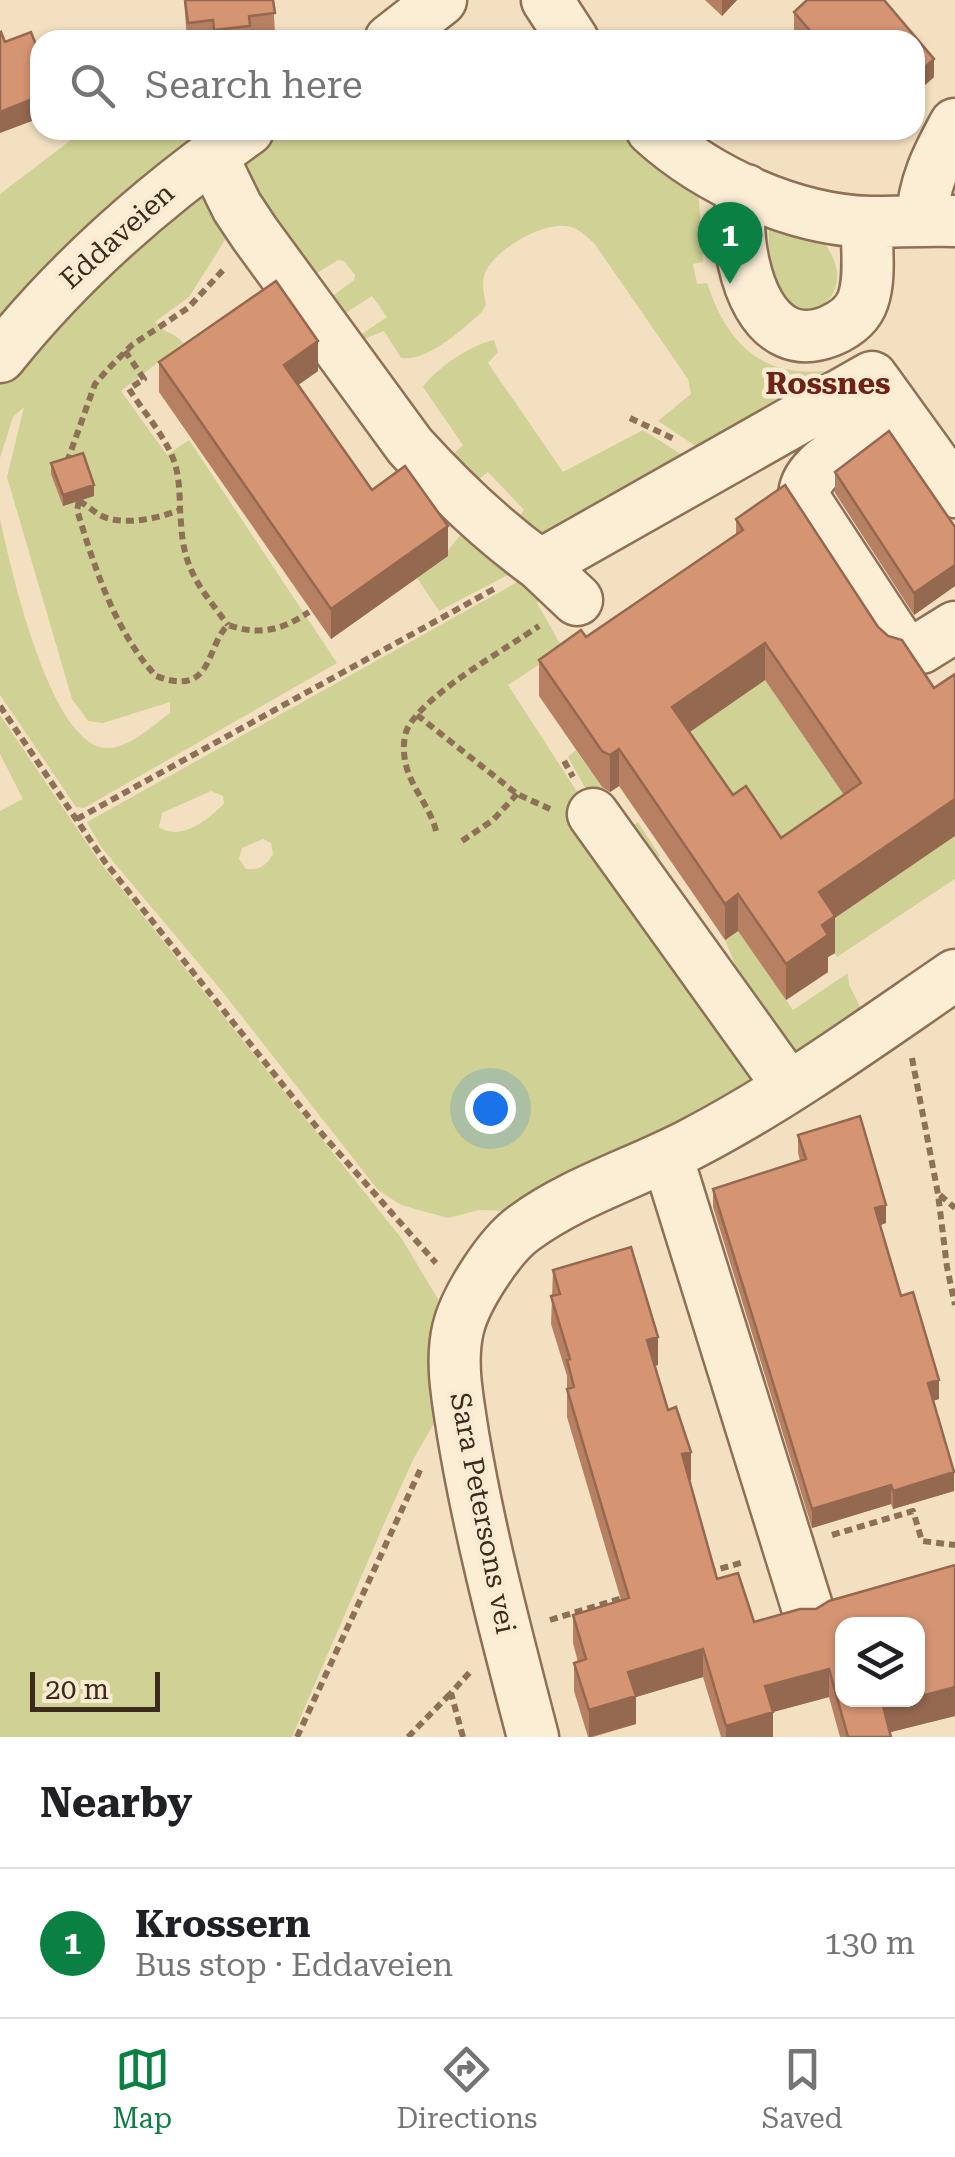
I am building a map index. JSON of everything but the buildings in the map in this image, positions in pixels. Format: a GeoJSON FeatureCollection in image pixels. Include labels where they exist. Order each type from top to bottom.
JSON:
{"type":"FeatureCollection","features":[{"type":"Feature","properties":{"kind":"street"},"geometry":{"type":"LineString","coordinates":[[403,30],[441,0]]}},
{"type":"Feature","properties":{"kind":"street"},"geometry":{"type":"LineString","coordinates":[[547,0],[566,30]]}},
{"type":"Feature","properties":{"kind":"street"},"geometry":{"type":"LineString","coordinates":[[938,220],[923,196],[936,159],[955,124]]}},
{"type":"Feature","properties":{"kind":"street"},"geometry":{"type":"LineString","coordinates":[[666,140],[706,168],[788,207],[866,222],[938,220]]}},
{"type":"Feature","properties":{"kind":"street"},"geometry":{"type":"LineString","coordinates":[[230,143],[237,207],[410,446],[437,476],[577,600]]}},
{"type":"Feature","properties":{"kind":"street","name":"Eddaveien"},"geometry":{"type":"LineString","coordinates":[[0,357],[78,269],[148,204],[230,143]]}},
{"type":"Feature","properties":{"kind":"street"},"geometry":{"type":"LineString","coordinates":[[746,190],[739,218],[748,277],[760,309],[778,328],[801,337],[839,327],[862,302],[866,222]]}},
{"type":"Feature","properties":{"kind":"street"},"geometry":{"type":"LineString","coordinates":[[839,327],[955,492]]}},
{"type":"Feature","properties":{"kind":"street"},"geometry":{"type":"LineString","coordinates":[[540,565],[882,390]]}},
{"type":"Feature","properties":{"kind":"street"},"geometry":{"type":"LineString","coordinates":[[882,390],[878,424],[820,467],[808,482],[804,498],[902,648],[922,648],[955,627]]}},
{"type":"Feature","properties":{"kind":"street"},"geometry":{"type":"LineString","coordinates":[[593,814],[789,1087]]}},
{"type":"Feature","properties":{"kind":"street","name":"Sara Petersons vei"},"geometry":{"type":"LineString","coordinates":[[533,1737],[472,1488],[460,1410],[455,1350],[469,1302],[510,1240],[526,1226],[667,1156],[789,1087],[955,975]]}},
{"type":"Feature","properties":{"kind":"street"},"geometry":{"type":"LineString","coordinates":[[667,1156],[808,1610]]}},
{"type":"Feature","properties":{"kind":"path"},"geometry":{"type":"LineString","coordinates":[[68,468],[70,450],[95,384],[126,351],[188,308],[255,234]]}},
{"type":"Feature","properties":{"kind":"path"},"geometry":{"type":"LineString","coordinates":[[126,351],[144,379],[128,389],[173,457],[179,478],[184,550],[193,580],[228,626],[254,632],[281,629],[309,612]]}},
{"type":"Feature","properties":{"kind":"path"},"geometry":{"type":"LineString","coordinates":[[180,510],[138,520],[104,518],[79,501],[77,510],[119,618],[156,676],[177,680],[203,672],[212,660],[219,634],[228,626]]}},
{"type":"Feature","properties":{"kind":"path"},"geometry":{"type":"LineString","coordinates":[[77,819],[540,565]]}},
{"type":"Feature","properties":{"kind":"path"},"geometry":{"type":"LineString","coordinates":[[436,832],[433,818],[408,773],[404,734],[436,697],[577,600]]}},
{"type":"Feature","properties":{"kind":"path"},"geometry":{"type":"LineString","coordinates":[[0,706],[105,862],[323,1135],[469,1302]]}},
{"type":"Feature","properties":{"kind":"path"},"geometry":{"type":"LineString","coordinates":[[417,715],[516,794],[569,816],[584,818],[593,814]]}},
{"type":"Feature","properties":{"kind":"path"},"geometry":{"type":"LineString","coordinates":[[462,841],[493,820],[516,794]]}},
{"type":"Feature","properties":{"kind":"path"},"geometry":{"type":"LineString","coordinates":[[897,1015],[908,1036],[955,1305]]}},
{"type":"Feature","properties":{"kind":"path"},"geometry":{"type":"LineString","coordinates":[[938,1194],[955,1208]]}},
{"type":"Feature","properties":{"kind":"path"},"geometry":{"type":"LineString","coordinates":[[297,1737],[430,1448],[460,1410]]}},
{"type":"Feature","properties":{"kind":"path"},"geometry":{"type":"LineString","coordinates":[[922,1540],[955,1545]]}},
{"type":"Feature","properties":{"kind":"path"},"geometry":{"type":"LineString","coordinates":[[694,1576],[727,1567]]}},
{"type":"Feature","properties":{"kind":"path"},"geometry":{"type":"LineString","coordinates":[[508,1637],[530,1626],[642,1592]]}},
{"type":"Feature","properties":{"kind":"path"},"geometry":{"type":"LineString","coordinates":[[408,1737],[451,1693]]}},
{"type":"Feature","properties":{"kind":"green space"},"geometry":{"type":"Polygon","coordinates":[[[71,140],[218,140],[0,340],[0,194],[71,140]]]}},
{"type":"Feature","properties":{"kind":"green space"},"geometry":{"type":"Polygon","coordinates":[[[262,140],[636,140],[698,188],[703,262],[693,264],[697,284],[707,283],[726,325],[738,341],[752,354],[788,369],[834,370],[712,457],[658,421],[691,394],[688,379],[594,243],[577,229],[563,226],[537,231],[499,254],[485,273],[486,305],[481,313],[433,350],[411,358],[401,358],[384,331],[359,341],[322,304],[354,280],[355,275],[344,261],[338,260],[309,278],[238,163],[262,140]],[[372,296],[344,314],[359,336],[387,317],[372,296]]]}},
{"type":"Feature","properties":{"kind":"green space"},"geometry":{"type":"Polygon","coordinates":[[[205,192],[227,237],[189,297],[155,322],[183,343],[121,391],[167,455],[189,440],[337,663],[84,808],[76,807],[0,695],[0,519],[37,653],[69,721],[89,741],[110,748],[134,739],[157,723],[170,713],[170,702],[103,723],[88,721],[72,699],[7,477],[24,407],[13,417],[0,458],[0,374],[30,334],[205,192]]]}},
{"type":"Feature","properties":{"kind":"green space"},"geometry":{"type":"Polygon","coordinates":[[[769,226],[811,232],[824,242],[836,269],[837,283],[832,296],[823,304],[812,309],[800,308],[777,287],[771,265],[769,226]]]}},
{"type":"Feature","properties":{"kind":"green space"},"geometry":{"type":"Polygon","coordinates":[[[494,340],[498,352],[488,363],[563,472],[643,430],[701,467],[547,552],[512,527],[524,510],[488,472],[466,489],[443,464],[463,445],[423,387],[455,358],[494,340]]]}},
{"type":"Feature","properties":{"kind":"green space"},"geometry":{"type":"Polygon","coordinates":[[[474,527],[523,567],[439,611],[417,578],[447,557],[461,534],[474,527]]]}},
{"type":"Feature","properties":{"kind":"green space"},"geometry":{"type":"Polygon","coordinates":[[[521,580],[543,597],[537,603],[563,649],[508,685],[755,1067],[751,1092],[514,1211],[479,1210],[448,1218],[401,1205],[378,1190],[221,990],[101,847],[87,822],[521,580]],[[211,791],[162,813],[159,827],[185,831],[202,822],[224,804],[223,796],[211,791]],[[263,839],[242,848],[239,859],[246,869],[262,866],[273,854],[271,843],[263,839]]]}},
{"type":"Feature","properties":{"kind":"green space"},"geometry":{"type":"Polygon","coordinates":[[[765,680],[829,773],[874,811],[781,875],[672,744],[765,680]]]}},
{"type":"Feature","properties":{"kind":"green space"},"geometry":{"type":"Polygon","coordinates":[[[0,715],[99,861],[402,1239],[438,1299],[444,1406],[414,1458],[292,1737],[0,1737],[0,811],[23,799],[0,754],[0,715]]]}},
{"type":"Feature","properties":{"kind":"green space"},"geometry":{"type":"Polygon","coordinates":[[[576,750],[623,818],[626,830],[638,822],[660,856],[645,866],[593,802],[568,757],[576,750]]]}},
{"type":"Feature","properties":{"kind":"green space"},"geometry":{"type":"Polygon","coordinates":[[[955,835],[955,879],[837,957],[819,929],[955,835]]]}},
{"type":"Feature","properties":{"kind":"green space"},"geometry":{"type":"Polygon","coordinates":[[[738,931],[793,1010],[848,973],[849,985],[862,1010],[803,1053],[787,1051],[739,984],[739,974],[725,940],[738,931]]]}},
{"type":"Feature","properties":{"kind":"place","name":"Krossern"},"geometry":{"type":"Point","coordinates":[730,284]}},
{"type":"Feature","properties":{"kind":"district","name":"Rossnes"},"geometry":{"type":"Point","coordinates":[828,383]}}]}
